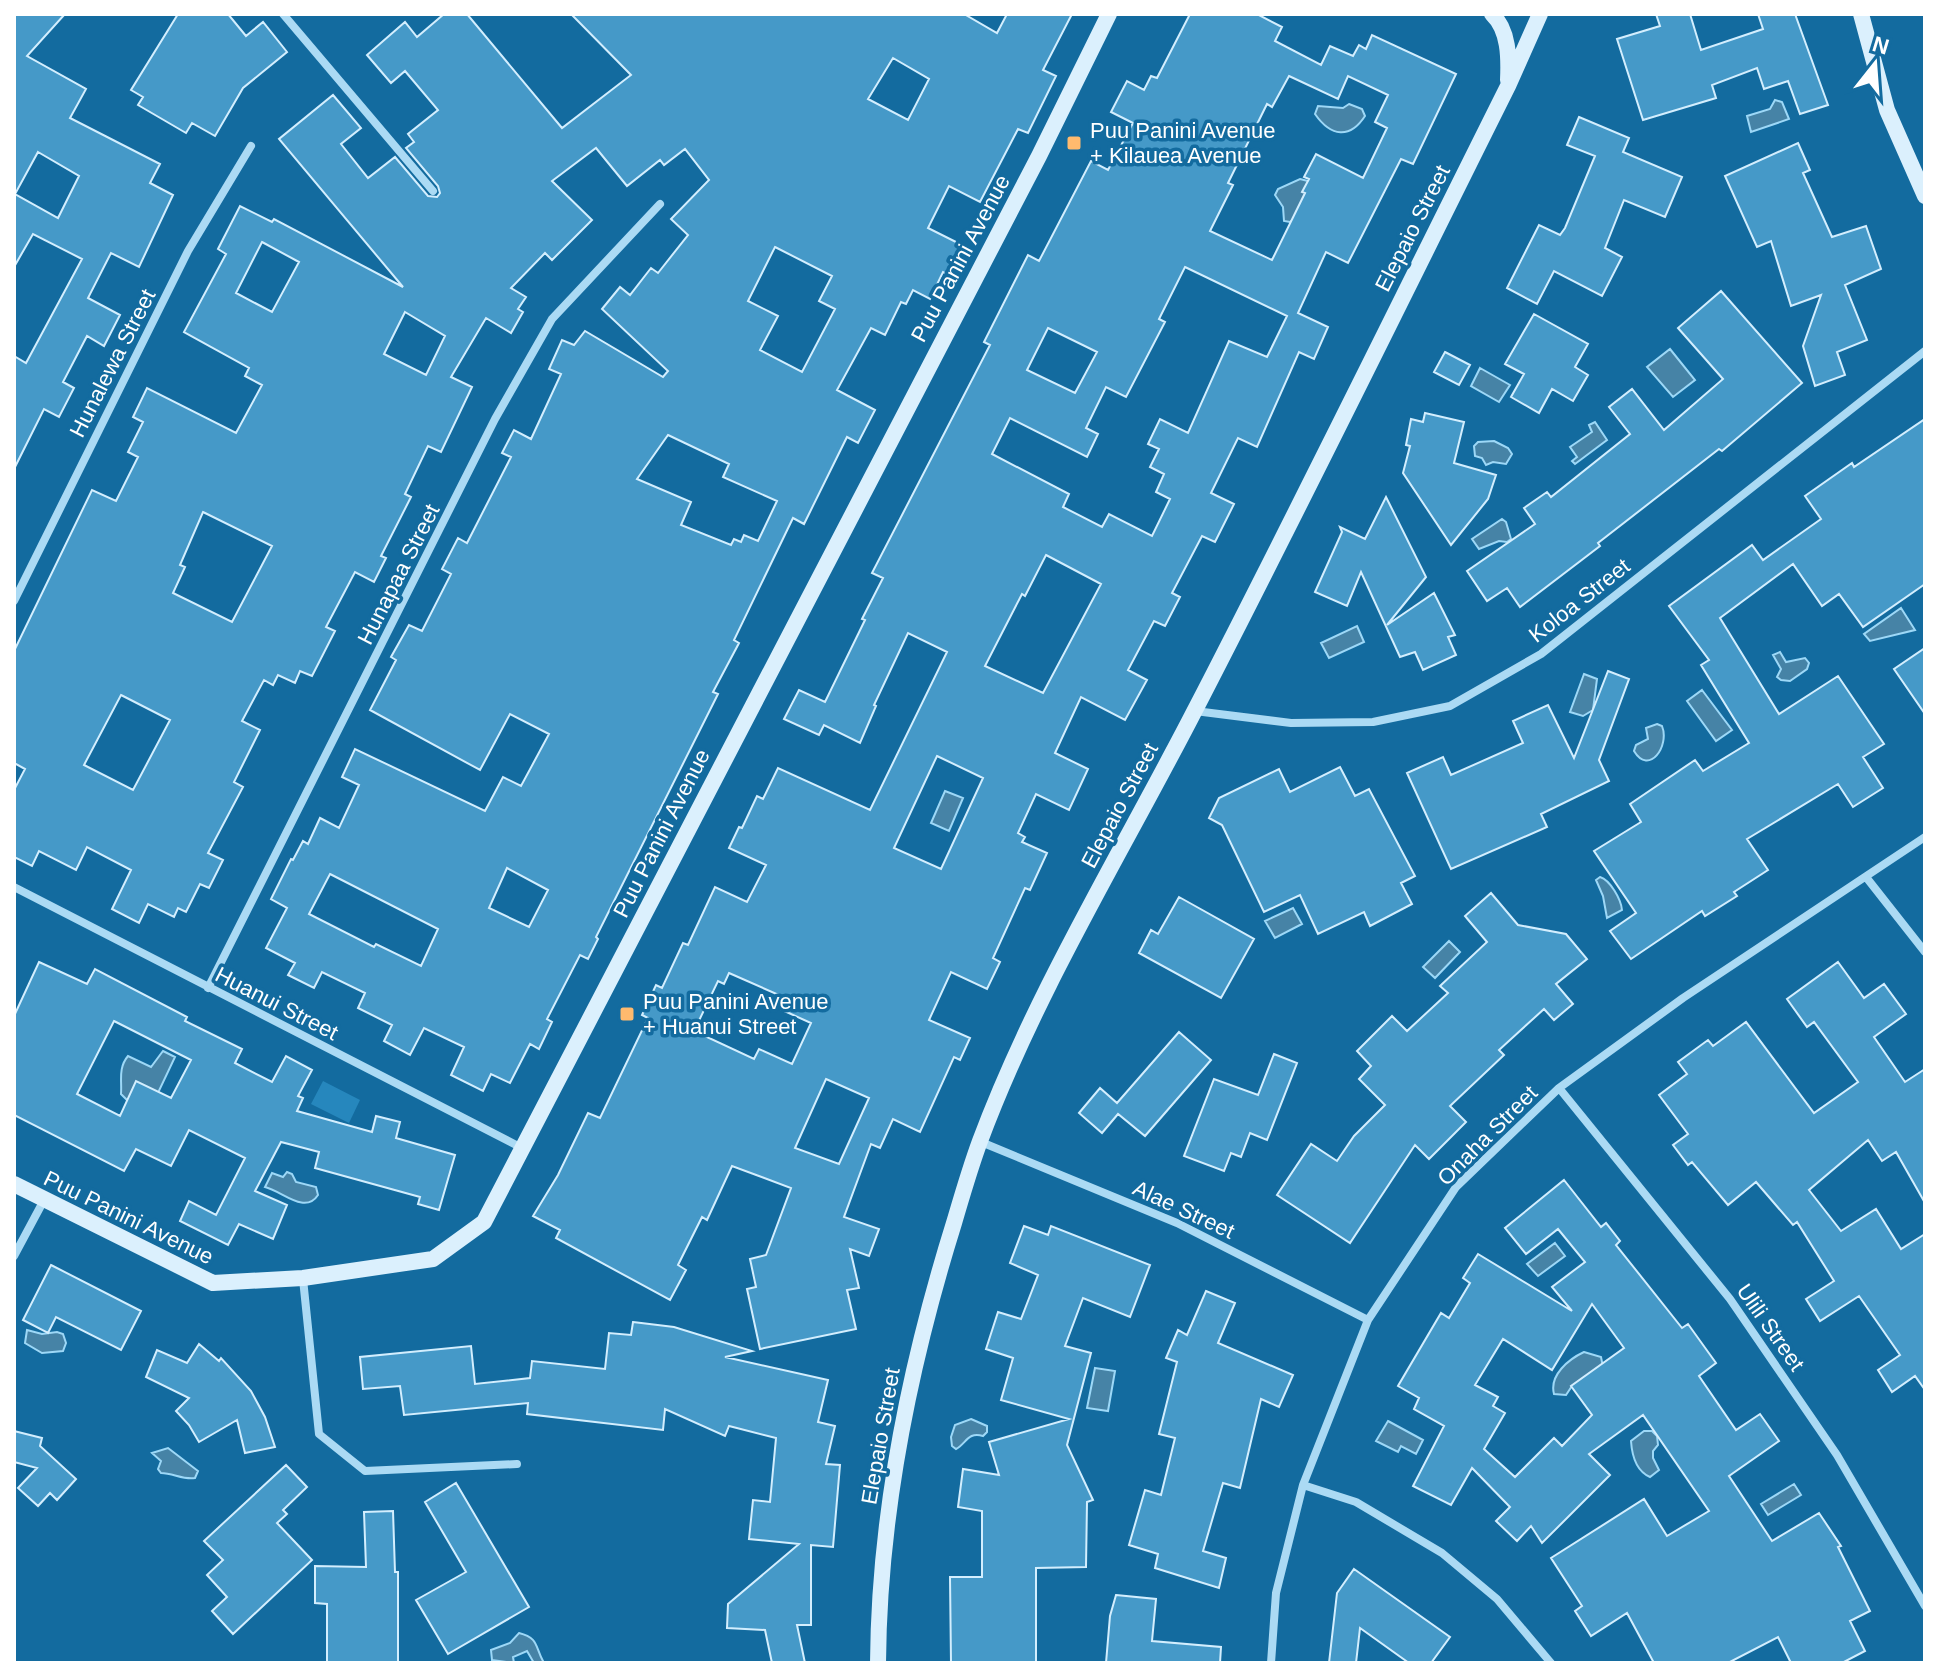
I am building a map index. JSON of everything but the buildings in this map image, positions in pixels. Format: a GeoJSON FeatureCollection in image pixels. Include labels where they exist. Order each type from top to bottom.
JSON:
{"type":"FeatureCollection","features":[{"type":"Feature","properties":{"kind":"street"},"geometry":{"type":"LineString","coordinates":[[283,14],[433,191]]}},
{"type":"Feature","properties":{"kind":"street","name":"Puu Panini Avenue"},"geometry":{"type":"LineString","coordinates":[[14,1184],[213,1283],[303,1278],[433,1259],[484,1222],[1039,156],[1109,14]]}},
{"type":"Feature","properties":{"kind":"street"},"geometry":{"type":"LineString","coordinates":[[1492,14],[1506,42],[1508,86]]}},
{"type":"Feature","properties":{"kind":"street","name":"Elepaio Street"},"geometry":{"type":"LineString","coordinates":[[878,1663],[879,1595],[903,1411],[939,1270],[980,1141],[1071,944],[1195,711],[1508,86],[1540,14]]}},
{"type":"Feature","properties":{"kind":"street"},"geometry":{"type":"LineString","coordinates":[[1861,14],[1887,110],[1925,196]]}},
{"type":"Feature","properties":{"kind":"street","name":"Hunalewa Street"},"geometry":{"type":"LineString","coordinates":[[14,601],[188,251],[251,146]]}},
{"type":"Feature","properties":{"kind":"street","name":"Hunapaa Street"},"geometry":{"type":"LineString","coordinates":[[208,988],[495,419],[552,319],[660,204]]}},
{"type":"Feature","properties":{"kind":"street","name":"Koloa Street"},"geometry":{"type":"LineString","coordinates":[[1195,711],[1305,723],[1373,722],[1450,706],[1541,654],[1925,351]]}},
{"type":"Feature","properties":{"kind":"street","name":"Onaha Street"},"geometry":{"type":"LineString","coordinates":[[1271,1663],[1276,1593],[1303,1485],[1368,1320],[1456,1187],[1559,1088],[1683,998],[1925,837]]}},
{"type":"Feature","properties":{"kind":"street"},"geometry":{"type":"LineString","coordinates":[[1866,877],[1925,952]]}},
{"type":"Feature","properties":{"kind":"street","name":"Huanui Street"},"geometry":{"type":"LineString","coordinates":[[14,887],[524,1149]]}},
{"type":"Feature","properties":{"kind":"street","name":"Ulili Street"},"geometry":{"type":"LineString","coordinates":[[1559,1088],[1730,1299],[1837,1455],[1925,1606]]}},
{"type":"Feature","properties":{"kind":"street","name":"Alae Street"},"geometry":{"type":"LineString","coordinates":[[980,1141],[1177,1223],[1368,1320]]}},
{"type":"Feature","properties":{"kind":"street"},"geometry":{"type":"LineString","coordinates":[[14,1256],[44,1200]]}},
{"type":"Feature","properties":{"kind":"street"},"geometry":{"type":"LineString","coordinates":[[303,1278],[319,1434],[365,1471],[517,1464]]}},
{"type":"Feature","properties":{"kind":"street"},"geometry":{"type":"LineString","coordinates":[[1303,1485],[1356,1502],[1442,1553],[1497,1599],[1551,1663]]}},
{"type":"Feature","properties":{"kind":"shaded area"},"geometry":{"type":"Polygon","coordinates":[[[1775,100],[1782,102],[1789,119],[1751,132],[1747,116],[1770,109],[1775,100]]]}},
{"type":"Feature","properties":{"kind":"shaded area"},"geometry":{"type":"Polygon","coordinates":[[[1349,104],[1362,109],[1365,116],[1347,132],[1334,131],[1315,114],[1318,106],[1343,108],[1349,104]]]}},
{"type":"Feature","properties":{"kind":"shaded area"},"geometry":{"type":"Polygon","coordinates":[[[1300,179],[1308,181],[1306,198],[1294,219],[1284,221],[1283,207],[1275,195],[1278,189],[1300,179]]]}},
{"type":"Feature","properties":{"kind":"shaded area"},"geometry":{"type":"Polygon","coordinates":[[[1670,349],[1695,380],[1673,397],[1647,367],[1670,349]]]}},
{"type":"Feature","properties":{"kind":"shaded area"},"geometry":{"type":"Polygon","coordinates":[[[1480,368],[1510,385],[1499,402],[1471,386],[1480,368]]]}},
{"type":"Feature","properties":{"kind":"shaded area"},"geometry":{"type":"Polygon","coordinates":[[[1595,422],[1607,440],[1575,464],[1572,461],[1577,457],[1570,447],[1592,432],[1589,425],[1595,422]]]}},
{"type":"Feature","properties":{"kind":"shaded area"},"geometry":{"type":"Polygon","coordinates":[[[1494,441],[1508,448],[1512,454],[1506,464],[1493,462],[1486,465],[1482,458],[1475,456],[1474,446],[1478,442],[1494,441]]]}},
{"type":"Feature","properties":{"kind":"shaded area"},"geometry":{"type":"Polygon","coordinates":[[[1502,519],[1506,522],[1511,539],[1479,549],[1472,539],[1502,519]]]}},
{"type":"Feature","properties":{"kind":"shaded area"},"geometry":{"type":"Polygon","coordinates":[[[1901,608],[1915,630],[1870,641],[1864,634],[1901,608]]]}},
{"type":"Feature","properties":{"kind":"shaded area"},"geometry":{"type":"Polygon","coordinates":[[[1357,626],[1364,642],[1329,658],[1321,643],[1357,626]]]}},
{"type":"Feature","properties":{"kind":"shaded area"},"geometry":{"type":"Polygon","coordinates":[[[1780,652],[1786,662],[1805,658],[1809,663],[1807,669],[1790,681],[1781,680],[1777,677],[1781,669],[1773,655],[1780,652]]]}},
{"type":"Feature","properties":{"kind":"shaded area"},"geometry":{"type":"Polygon","coordinates":[[[1584,674],[1597,679],[1593,710],[1583,716],[1570,712],[1584,674]]]}},
{"type":"Feature","properties":{"kind":"shaded area"},"geometry":{"type":"Polygon","coordinates":[[[1702,690],[1732,730],[1716,741],[1687,701],[1702,690]]]}},
{"type":"Feature","properties":{"kind":"shaded area"},"geometry":{"type":"Polygon","coordinates":[[[1657,724],[1662,726],[1664,734],[1661,749],[1652,759],[1640,758],[1634,751],[1636,745],[1648,739],[1646,728],[1657,724]]]}},
{"type":"Feature","properties":{"kind":"shaded area"},"geometry":{"type":"Polygon","coordinates":[[[945,791],[963,798],[949,831],[931,823],[945,791]]]}},
{"type":"Feature","properties":{"kind":"shaded area"},"geometry":{"type":"Polygon","coordinates":[[[1600,877],[1614,890],[1622,910],[1607,918],[1596,880],[1600,877]]]}},
{"type":"Feature","properties":{"kind":"shaded area"},"geometry":{"type":"Polygon","coordinates":[[[1293,908],[1302,924],[1275,938],[1265,921],[1293,908]]]}},
{"type":"Feature","properties":{"kind":"shaded area"},"geometry":{"type":"Polygon","coordinates":[[[1449,941],[1460,952],[1435,978],[1423,967],[1449,941]]]}},
{"type":"Feature","properties":{"kind":"shaded area"},"geometry":{"type":"Polygon","coordinates":[[[163,1051],[175,1057],[148,1114],[140,1113],[121,1094],[123,1065],[128,1056],[151,1067],[163,1051]]]}},
{"type":"Feature","properties":{"kind":"shaded area"},"geometry":{"type":"Polygon","coordinates":[[[323,1081],[360,1100],[349,1123],[311,1104],[323,1081]]]}},
{"type":"Feature","properties":{"kind":"shaded area"},"geometry":{"type":"Polygon","coordinates":[[[287,1172],[296,1182],[316,1187],[318,1195],[313,1201],[293,1200],[265,1187],[272,1173],[283,1177],[287,1172]]]}},
{"type":"Feature","properties":{"kind":"shaded area"},"geometry":{"type":"Polygon","coordinates":[[[1555,1243],[1565,1256],[1538,1276],[1527,1264],[1555,1243]]]}},
{"type":"Feature","properties":{"kind":"shaded area"},"geometry":{"type":"Polygon","coordinates":[[[27,1330],[63,1334],[66,1343],[63,1351],[42,1353],[25,1343],[27,1330]]]}},
{"type":"Feature","properties":{"kind":"shaded area"},"geometry":{"type":"Polygon","coordinates":[[[1584,1352],[1601,1357],[1603,1367],[1572,1386],[1566,1395],[1554,1394],[1557,1374],[1584,1352]]]}},
{"type":"Feature","properties":{"kind":"shaded area"},"geometry":{"type":"Polygon","coordinates":[[[1095,1368],[1115,1371],[1108,1411],[1087,1408],[1095,1368]]]}},
{"type":"Feature","properties":{"kind":"shaded area"},"geometry":{"type":"Polygon","coordinates":[[[971,1419],[987,1426],[987,1432],[983,1436],[974,1435],[956,1449],[952,1446],[951,1437],[955,1425],[971,1419]]]}},
{"type":"Feature","properties":{"kind":"shaded area"},"geometry":{"type":"Polygon","coordinates":[[[1388,1421],[1423,1440],[1416,1454],[1401,1446],[1398,1452],[1376,1441],[1388,1421]]]}},
{"type":"Feature","properties":{"kind":"shaded area"},"geometry":{"type":"Polygon","coordinates":[[[1644,1431],[1652,1431],[1657,1436],[1658,1445],[1653,1451],[1653,1458],[1659,1470],[1650,1477],[1638,1467],[1631,1441],[1644,1431]]]}},
{"type":"Feature","properties":{"kind":"shaded area"},"geometry":{"type":"Polygon","coordinates":[[[168,1448],[198,1471],[195,1478],[161,1473],[158,1469],[161,1461],[152,1453],[168,1448]]]}},
{"type":"Feature","properties":{"kind":"shaded area"},"geometry":{"type":"Polygon","coordinates":[[[1794,1484],[1801,1495],[1768,1515],[1761,1504],[1794,1484]]]}},
{"type":"Feature","properties":{"kind":"shaded area"},"geometry":{"type":"Polygon","coordinates":[[[519,1633],[536,1644],[543,1661],[541,1663],[534,1663],[527,1651],[513,1657],[514,1663],[492,1660],[491,1650],[510,1643],[519,1633]]]}},
{"type":"Feature","properties":{"kind":"place","name":"Puu Panini Avenue + Kilauea Avenue"},"geometry":{"type":"Point","coordinates":[1074,143]}},
{"type":"Feature","properties":{"kind":"place","name":"Puu Panini Avenue + Huanui Street"},"geometry":{"type":"Point","coordinates":[627,1014]}}]}
